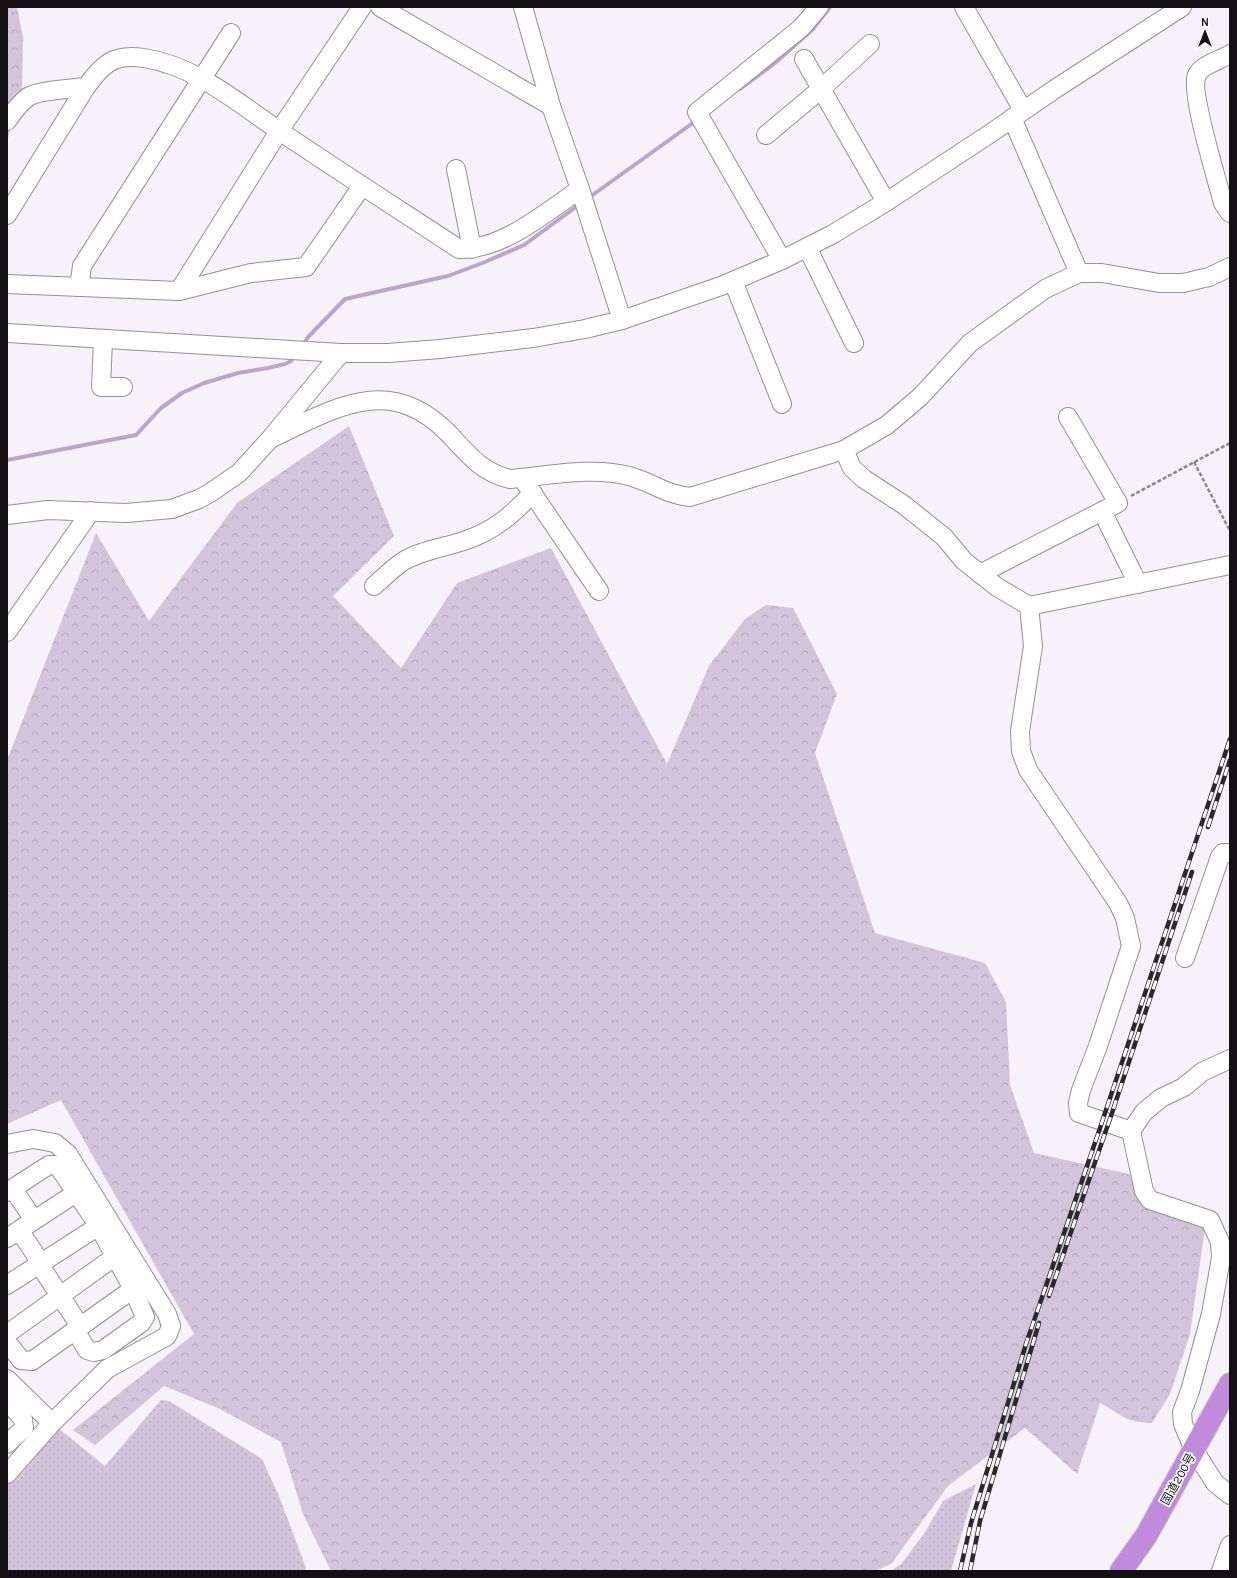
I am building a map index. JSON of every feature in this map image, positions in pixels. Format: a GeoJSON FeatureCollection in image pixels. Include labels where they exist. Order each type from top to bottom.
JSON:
{"type":"FeatureCollection","features":[{"type":"Feature","properties":{"kind":"highway","name":"国道200号"},"geometry":{"type":"LineString","coordinates":[[1121,1571],[1146,1536],[1230,1384]]}},
{"type":"Feature","properties":{"kind":"street"},"geometry":{"type":"LineString","coordinates":[[179,291],[280,131],[362,7]]}},
{"type":"Feature","properties":{"kind":"street"},"geometry":{"type":"LineString","coordinates":[[380,7],[551,106]]}},
{"type":"Feature","properties":{"kind":"street"},"geometry":{"type":"LineString","coordinates":[[523,7],[551,106],[580,189],[622,320]]}},
{"type":"Feature","properties":{"kind":"street"},"geometry":{"type":"LineString","coordinates":[[782,260],[697,112],[801,28],[819,7]]}},
{"type":"Feature","properties":{"kind":"street"},"geometry":{"type":"LineString","coordinates":[[964,7],[1018,114],[1079,273]]}},
{"type":"Feature","properties":{"kind":"street"},"geometry":{"type":"LineString","coordinates":[[7,333],[103,340],[341,353],[388,353],[533,338],[585,329],[622,320],[688,298],[733,280],[782,260],[833,234],[886,202],[1182,7]]}},
{"type":"Feature","properties":{"kind":"street"},"geometry":{"type":"LineString","coordinates":[[79,287],[82,266],[231,33]]}},
{"type":"Feature","properties":{"kind":"street"},"geometry":{"type":"LineString","coordinates":[[766,135],[821,89],[870,44]]}},
{"type":"Feature","properties":{"kind":"street"},"geometry":{"type":"LineString","coordinates":[[1230,54],[1200,71],[1196,76],[1195,86],[1198,109],[1223,204],[1230,213]]}},
{"type":"Feature","properties":{"kind":"street"},"geometry":{"type":"LineString","coordinates":[[7,215],[86,87],[99,69],[109,62],[121,58],[142,57],[166,63],[203,79],[459,249],[472,249],[513,234],[580,189]]}},
{"type":"Feature","properties":{"kind":"street"},"geometry":{"type":"LineString","coordinates":[[804,59],[886,202]]}},
{"type":"Feature","properties":{"kind":"street"},"geometry":{"type":"LineString","coordinates":[[7,121],[18,106],[29,96],[44,92],[86,87]]}},
{"type":"Feature","properties":{"kind":"street"},"geometry":{"type":"LineString","coordinates":[[456,169],[472,249]]}},
{"type":"Feature","properties":{"kind":"street"},"geometry":{"type":"LineString","coordinates":[[7,284],[179,291],[193,289],[252,273],[306,267],[362,186]]}},
{"type":"Feature","properties":{"kind":"street"},"geometry":{"type":"LineString","coordinates":[[807,247],[854,342]]}},
{"type":"Feature","properties":{"kind":"street"},"geometry":{"type":"LineString","coordinates":[[270,438],[351,403],[370,400],[392,401],[415,407],[437,422],[485,470],[498,476],[510,479],[594,471],[614,472],[629,476],[677,496],[690,497],[844,450],[898,418],[920,397],[970,343],[1045,289],[1079,273],[1102,274],[1159,283],[1183,283],[1208,276],[1230,267]]}},
{"type":"Feature","properties":{"kind":"street"},"geometry":{"type":"LineString","coordinates":[[733,280],[782,404]]}},
{"type":"Feature","properties":{"kind":"street"},"geometry":{"type":"LineString","coordinates":[[103,340],[101,387],[122,387]]}},
{"type":"Feature","properties":{"kind":"street"},"geometry":{"type":"LineString","coordinates":[[7,515],[48,510],[126,512],[172,509],[199,499],[239,473],[326,373],[341,353]]}},
{"type":"Feature","properties":{"kind":"street"},"geometry":{"type":"LineString","coordinates":[[980,574],[1118,503],[1068,417]]}},
{"type":"Feature","properties":{"kind":"street"},"geometry":{"type":"LineString","coordinates":[[844,450],[852,468],[864,480],[904,504],[944,537],[964,561],[997,587],[1029,606],[1230,565]]}},
{"type":"Feature","properties":{"kind":"street"},"geometry":{"type":"LineString","coordinates":[[523,478],[599,591]]}},
{"type":"Feature","properties":{"kind":"street"},"geometry":{"type":"LineString","coordinates":[[374,586],[403,562],[469,539],[493,528],[517,510],[533,493]]}},
{"type":"Feature","properties":{"kind":"street"},"geometry":{"type":"LineString","coordinates":[[7,632],[91,511]]}},
{"type":"Feature","properties":{"kind":"street"},"geometry":{"type":"LineString","coordinates":[[1102,511],[1138,584]]}},
{"type":"Feature","properties":{"kind":"street"},"geometry":{"type":"LineString","coordinates":[[1029,606],[1033,646],[1020,731],[1021,751],[1028,770],[1118,903],[1125,918],[1131,946],[1098,1046],[1081,1090],[1078,1103],[1079,1113],[1131,1131]]}},
{"type":"Feature","properties":{"kind":"street"},"geometry":{"type":"LineString","coordinates":[[1185,958],[1220,857],[1223,853],[1230,853]]}},
{"type":"Feature","properties":{"kind":"street"},"geometry":{"type":"LineString","coordinates":[[1230,1059],[1202,1072],[1184,1088],[1161,1098],[1144,1112],[1131,1131],[1144,1191],[1150,1200],[1161,1205],[1210,1220],[1220,1242],[1221,1258],[1212,1314],[1190,1391],[1182,1412],[1183,1424],[1194,1450],[1215,1483],[1230,1495]]}},
{"type":"Feature","properties":{"kind":"street"},"geometry":{"type":"LineString","coordinates":[[7,1144],[33,1139],[55,1143],[68,1154],[121,1252],[167,1314],[171,1326],[167,1336],[107,1369],[52,1423],[7,1474]]}},
{"type":"Feature","properties":{"kind":"street"},"geometry":{"type":"LineString","coordinates":[[34,1220],[10,1190],[49,1165],[55,1165],[60,1169],[76,1193],[104,1223]]}},
{"type":"Feature","properties":{"kind":"street"},"geometry":{"type":"LineString","coordinates":[[76,1193],[13,1234],[40,1263],[77,1328],[87,1350],[94,1352],[103,1350],[141,1323],[145,1317],[133,1289],[121,1252]]}},
{"type":"Feature","properties":{"kind":"street"},"geometry":{"type":"LineString","coordinates":[[7,1285],[104,1223]]}},
{"type":"Feature","properties":{"kind":"street"},"geometry":{"type":"LineString","coordinates":[[7,1334],[121,1252]]}},
{"type":"Feature","properties":{"kind":"street"},"geometry":{"type":"LineString","coordinates":[[7,1342],[21,1360],[32,1361],[133,1289]]}},
{"type":"Feature","properties":{"kind":"street"},"geometry":{"type":"LineString","coordinates":[[9,1390],[52,1423]]}},
{"type":"Feature","properties":{"kind":"street"},"geometry":{"type":"LineString","coordinates":[[7,1444],[24,1428],[24,1418],[9,1390]]}},
{"type":"Feature","properties":{"kind":"street"},"geometry":{"type":"LineString","coordinates":[[1221,1571],[1230,1546]]}},
{"type":"Feature","properties":{"kind":"path"},"geometry":{"type":"LineString","coordinates":[[1118,503],[1230,443]]}},
{"type":"Feature","properties":{"kind":"path"},"geometry":{"type":"LineString","coordinates":[[1194,462],[1230,531]]}},
{"type":"Feature","properties":{"kind":"green space"},"geometry":{"type":"Polygon","coordinates":[[[7,7],[17,7],[23,37],[22,90],[7,141],[7,7]]]}},
{"type":"Feature","properties":{"kind":"green space"},"geometry":{"type":"Polygon","coordinates":[[[349,426],[394,536],[333,596],[401,668],[457,583],[551,548],[667,764],[709,666],[745,619],[766,605],[793,608],[837,694],[815,753],[875,933],[985,963],[1006,1002],[1010,1085],[1034,1153],[1133,1175],[1146,1205],[1205,1228],[1190,1334],[1170,1394],[1152,1423],[1143,1423],[1130,1420],[1100,1403],[1077,1474],[1025,1428],[948,1486],[891,1564],[875,1571],[331,1571],[303,1514],[281,1442],[220,1409],[164,1386],[95,1445],[73,1430],[194,1334],[61,1100],[7,1124],[7,760],[96,533],[149,621],[237,503],[349,426]]]}},
{"type":"Feature","properties":{"kind":"green space"},"geometry":{"type":"Polygon","coordinates":[[[161,1400],[169,1401],[262,1459],[279,1496],[306,1568],[305,1571],[7,1571],[7,1485],[58,1428],[105,1466],[161,1400]]]}},
{"type":"Feature","properties":{"kind":"green space"},"geometry":{"type":"Polygon","coordinates":[[[976,1484],[951,1571],[891,1571],[901,1564],[924,1534],[943,1501],[976,1484]]]}},
{"type":"Feature","properties":{"kind":"waterway"},"geometry":{"type":"LineString","coordinates":[[740,89],[775,63],[813,29],[830,7]]}},
{"type":"Feature","properties":{"kind":"waterway"},"geometry":{"type":"LineString","coordinates":[[587,199],[697,120]]}},
{"type":"Feature","properties":{"kind":"waterway"},"geometry":{"type":"LineString","coordinates":[[302,346],[308,337],[345,299],[448,276],[485,262],[524,245],[580,204]]}},
{"type":"Feature","properties":{"kind":"waterway"},"geometry":{"type":"LineString","coordinates":[[7,460],[136,435],[161,408],[182,393],[204,383],[238,373],[285,364],[291,361],[295,355]]}},
{"type":"Feature","properties":{"kind":"railway"},"geometry":{"type":"LineString","coordinates":[[960,1571],[971,1523],[1026,1344],[1230,739]]}},
{"type":"Feature","properties":{"kind":"railway"},"geometry":{"type":"LineString","coordinates":[[1208,827],[1230,760]]}},
{"type":"Feature","properties":{"kind":"railway"},"geometry":{"type":"LineString","coordinates":[[1049,1296],[1112,1113],[1192,872]]}},
{"type":"Feature","properties":{"kind":"railway"},"geometry":{"type":"LineString","coordinates":[[970,1571],[980,1521],[1039,1323]]}}]}
